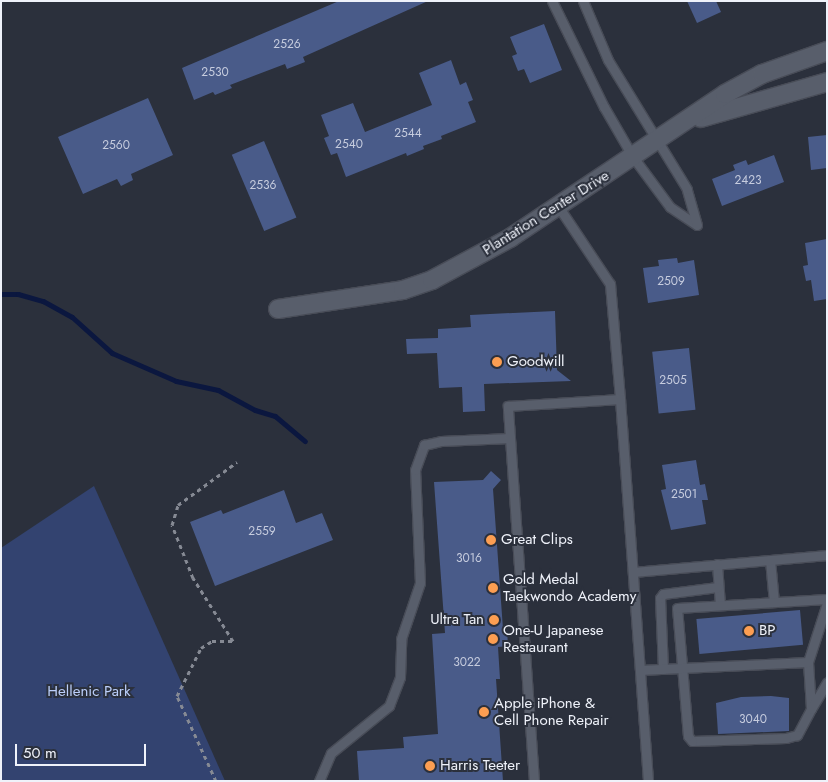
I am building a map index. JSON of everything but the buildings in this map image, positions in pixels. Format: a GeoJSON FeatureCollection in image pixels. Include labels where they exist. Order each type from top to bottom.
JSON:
{"type":"FeatureCollection","features":[{"type":"Feature","properties":{"kind":"street","name":"Plantation Center Drive"},"geometry":{"type":"LineString","coordinates":[[278,309],[403,290],[432,280],[510,238],[688,122],[725,94],[762,74],[827,51]]}},
{"type":"Feature","properties":{"kind":"street","name":"Plantation Center Drive"},"geometry":{"type":"LineString","coordinates":[[688,122],[827,82]]}},
{"type":"Feature","properties":{"kind":"lane"},"geometry":{"type":"LineString","coordinates":[[552,1],[604,107],[633,157],[670,207],[697,225],[687,189],[656,142],[608,60],[583,1]]}},
{"type":"Feature","properties":{"kind":"lane"},"geometry":{"type":"LineString","coordinates":[[558,206],[610,284],[648,781]]}},
{"type":"Feature","properties":{"kind":"lane"},"geometry":{"type":"LineString","coordinates":[[534,781],[508,406],[620,398]]}},
{"type":"Feature","properties":{"kind":"lane"},"geometry":{"type":"LineString","coordinates":[[319,781],[331,753],[389,706],[400,678],[401,639],[420,583],[415,470],[424,446],[441,441],[510,438]]}},
{"type":"Feature","properties":{"kind":"lane"},"geometry":{"type":"LineString","coordinates":[[633,572],[827,555]]}},
{"type":"Feature","properties":{"kind":"lane"},"geometry":{"type":"LineString","coordinates":[[770,560],[774,602]]}},
{"type":"Feature","properties":{"kind":"lane"},"geometry":{"type":"LineString","coordinates":[[716,564],[720,605]]}},
{"type":"Feature","properties":{"kind":"lane"},"geometry":{"type":"LineString","coordinates":[[663,669],[660,598],[663,594],[718,587]]}},
{"type":"Feature","properties":{"kind":"lane"},"geometry":{"type":"LineString","coordinates":[[811,709],[808,662],[827,601],[677,608],[688,736],[692,742],[786,738],[797,735],[827,682]]}},
{"type":"Feature","properties":{"kind":"lane"},"geometry":{"type":"LineString","coordinates":[[640,670],[808,662]]}},
{"type":"Feature","properties":{"kind":"path"},"geometry":{"type":"LineString","coordinates":[[216,781],[176,696],[200,648],[212,641],[233,641],[193,578],[172,525],[178,505],[237,462]]}},
{"type":"Feature","properties":{"kind":"green space","name":"Hellenic Park"},"geometry":{"type":"Polygon","coordinates":[[[94,486],[225,781],[1,781],[1,548],[94,486]]]}},
{"type":"Feature","properties":{"kind":"waterway"},"geometry":{"type":"LineString","coordinates":[[1,294],[18,294],[43,301],[72,317],[112,353],[176,381],[218,390],[255,410],[275,416],[305,441]]}},
{"type":"Feature","properties":{"kind":"place","name":"Goodwill"},"geometry":{"type":"Point","coordinates":[497,362]}},
{"type":"Feature","properties":{"kind":"place","name":"Great Clips"},"geometry":{"type":"Point","coordinates":[491,540]}},
{"type":"Feature","properties":{"kind":"place","name":"Gold Medal Taekwondo Academy"},"geometry":{"type":"Point","coordinates":[493,588]}},
{"type":"Feature","properties":{"kind":"place","name":"Ultra Tan"},"geometry":{"type":"Point","coordinates":[494,620]}},
{"type":"Feature","properties":{"kind":"place","name":"BP"},"geometry":{"type":"Point","coordinates":[749,631]}},
{"type":"Feature","properties":{"kind":"place","name":"One‐U Japanese Restaurant"},"geometry":{"type":"Point","coordinates":[493,639]}},
{"type":"Feature","properties":{"kind":"place","name":"Apple iPhone & Cell Phone Repair"},"geometry":{"type":"Point","coordinates":[484,712]}},
{"type":"Feature","properties":{"kind":"place","name":"Harris Teeter"},"geometry":{"type":"Point","coordinates":[430,766]}}]}
